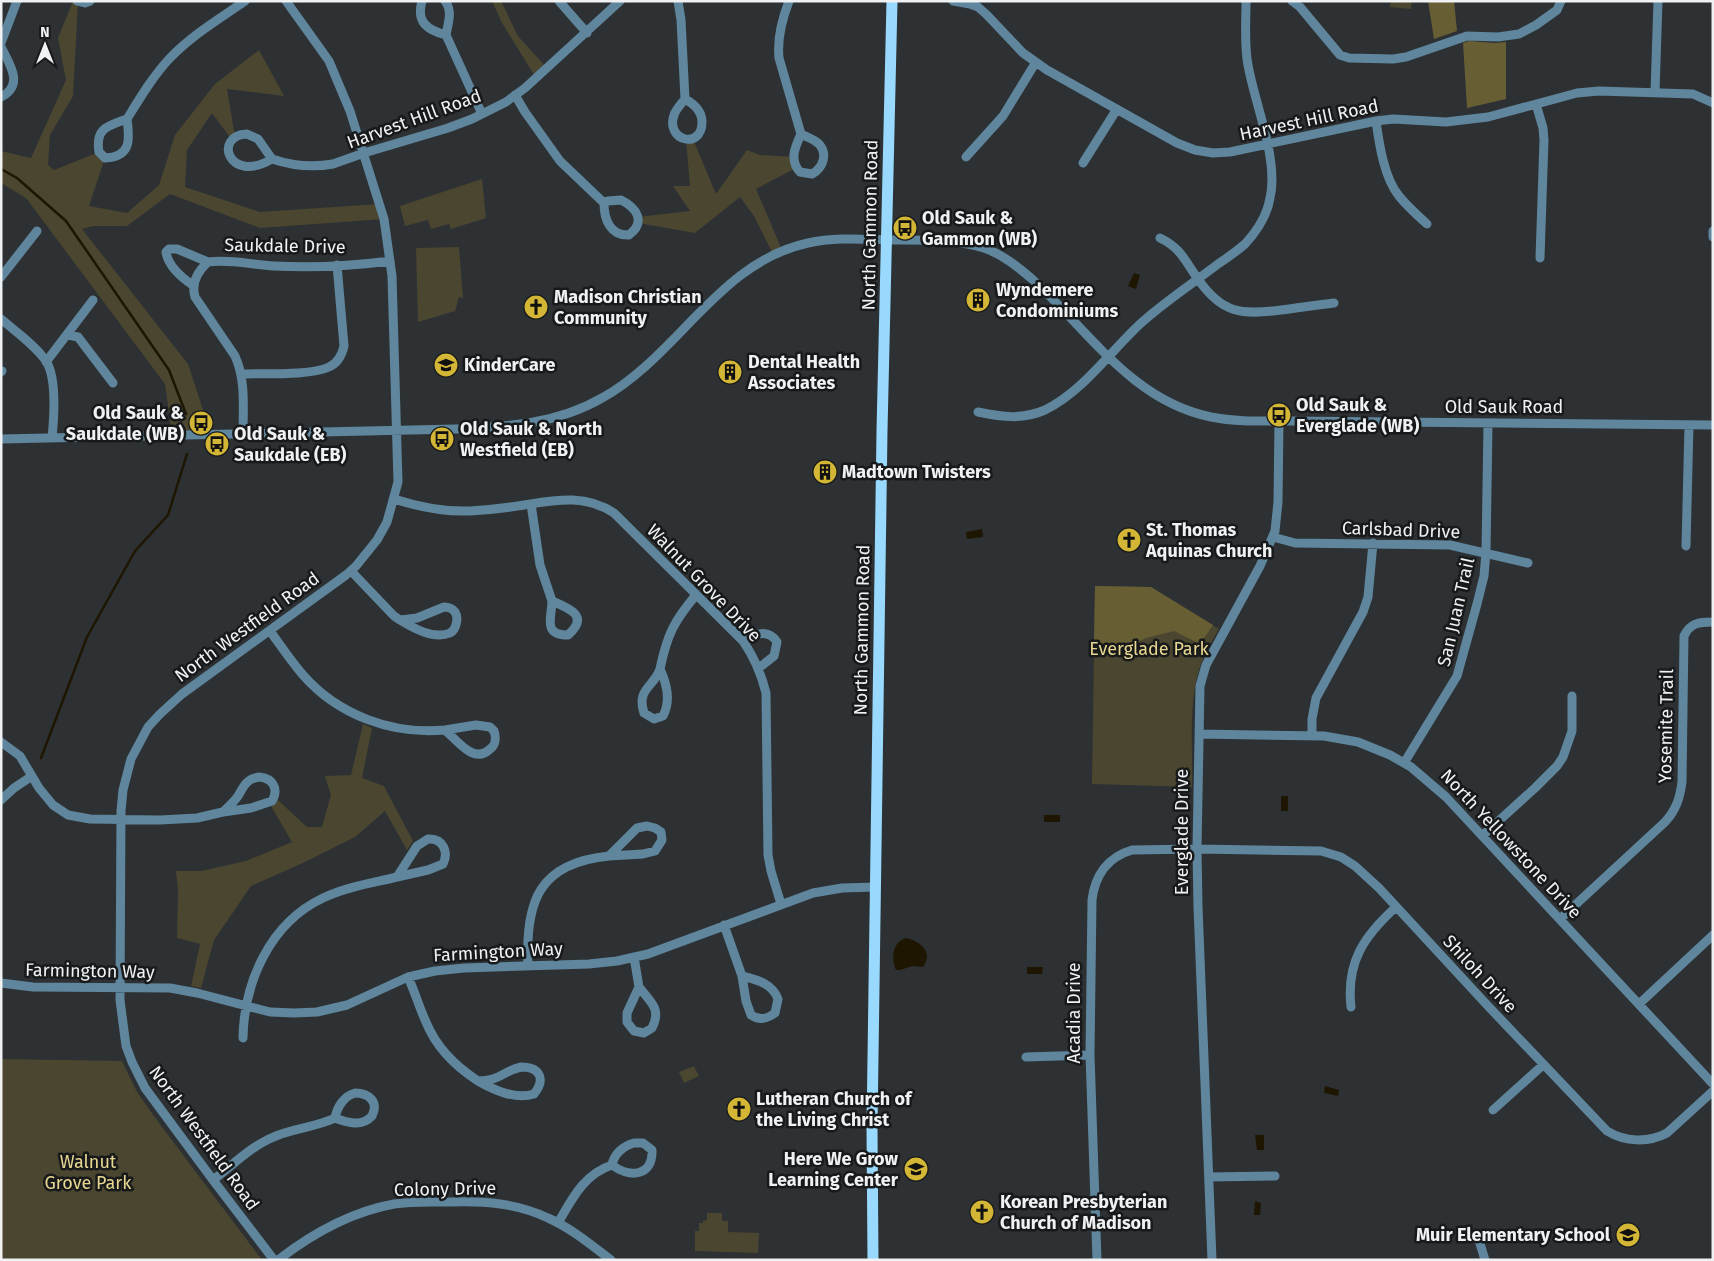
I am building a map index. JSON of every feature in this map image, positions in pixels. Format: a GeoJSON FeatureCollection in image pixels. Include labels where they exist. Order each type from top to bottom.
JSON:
{"type":"FeatureCollection","features":[{"type":"Feature","properties":{"kind":"main road","name":"North Gammon Road"},"geometry":{"type":"LineString","coordinates":[[873,1260],[872,1127],[882,431],[892,1]]}},
{"type":"Feature","properties":{"kind":"street"},"geometry":{"type":"LineString","coordinates":[[1,96],[7,94],[14,74],[1,45],[17,1]]}},
{"type":"Feature","properties":{"kind":"street"},"geometry":{"type":"LineString","coordinates":[[77,1],[86,3],[90,1]]}},
{"type":"Feature","properties":{"kind":"street"},"geometry":{"type":"LineString","coordinates":[[127,119],[129,133],[127,147],[122,154],[116,157],[105,158],[99,152],[97,142],[100,133],[110,125],[127,119],[170,58],[202,31],[245,1]]}},
{"type":"Feature","properties":{"kind":"street","name":"North Westfield Road"},"geometry":{"type":"LineString","coordinates":[[274,1260],[167,1118],[138,1075],[126,1046],[120,988],[121,819],[123,790],[131,759],[148,727],[176,699],[351,571],[377,540],[387,522],[394,499],[399,473],[394,291],[384,219],[350,110],[330,61],[286,1]]}},
{"type":"Feature","properties":{"kind":"street"},"geometry":{"type":"LineString","coordinates":[[422,1],[420,11],[423,22],[434,31],[446,35]]}},
{"type":"Feature","properties":{"kind":"street"},"geometry":{"type":"LineString","coordinates":[[445,1],[450,14],[446,35],[482,114]]}},
{"type":"Feature","properties":{"kind":"street"},"geometry":{"type":"LineString","coordinates":[[559,1],[587,32]]}},
{"type":"Feature","properties":{"kind":"street","name":"Harvest Hill Road"},"geometry":{"type":"LineString","coordinates":[[272,159],[301,167],[320,167],[448,128],[482,114],[525,88],[620,1]]}},
{"type":"Feature","properties":{"kind":"street"},"geometry":{"type":"LineString","coordinates":[[678,1],[685,99]]}},
{"type":"Feature","properties":{"kind":"street"},"geometry":{"type":"LineString","coordinates":[[789,1],[782,24],[778,49],[801,134]]}},
{"type":"Feature","properties":{"kind":"street","name":"Harvest Hill Road"},"geometry":{"type":"LineString","coordinates":[[954,1],[970,4],[985,12],[1014,45],[1036,62],[1176,144],[1194,150],[1213,153],[1230,152],[1267,145],[1376,121],[1393,119],[1446,122],[1465,121],[1488,117],[1577,93],[1599,91],[1692,94],[1713,102]]}},
{"type":"Feature","properties":{"kind":"street"},"geometry":{"type":"LineString","coordinates":[[978,412],[1018,417],[1036,413],[1065,397],[1140,324],[1244,245],[1260,225],[1267,211],[1273,185],[1270,159],[1248,66],[1246,1]]}},
{"type":"Feature","properties":{"kind":"street"},"geometry":{"type":"LineString","coordinates":[[1292,1],[1300,7],[1340,55],[1348,58],[1394,59],[1406,57],[1467,36],[1498,37],[1518,34],[1536,25],[1557,10],[1561,1]]}},
{"type":"Feature","properties":{"kind":"street"},"geometry":{"type":"LineString","coordinates":[[1655,92],[1658,1]]}},
{"type":"Feature","properties":{"kind":"street"},"geometry":{"type":"LineString","coordinates":[[966,157],[998,123],[1036,62]]}},
{"type":"Feature","properties":{"kind":"street"},"geometry":{"type":"LineString","coordinates":[[515,95],[560,162],[604,203],[605,220],[608,225],[622,235],[629,235],[638,223],[636,211],[621,200],[604,203]]}},
{"type":"Feature","properties":{"kind":"street"},"geometry":{"type":"LineString","coordinates":[[1536,104],[1543,128],[1544,140],[1540,258]]}},
{"type":"Feature","properties":{"kind":"street"},"geometry":{"type":"LineString","coordinates":[[1083,163],[1117,109]]}},
{"type":"Feature","properties":{"kind":"street"},"geometry":{"type":"LineString","coordinates":[[1376,121],[1388,177],[1393,188],[1427,224]]}},
{"type":"Feature","properties":{"kind":"street"},"geometry":{"type":"LineString","coordinates":[[247,134],[258,139],[272,159],[260,166],[246,166],[232,160],[229,156],[228,148],[234,137],[247,134]]}},
{"type":"Feature","properties":{"kind":"street"},"geometry":{"type":"LineString","coordinates":[[1,277],[36,231]]}},
{"type":"Feature","properties":{"kind":"street"},"geometry":{"type":"LineString","coordinates":[[1713,231],[1713,238]]}},
{"type":"Feature","properties":{"kind":"street"},"geometry":{"type":"LineString","coordinates":[[1160,238],[1173,244],[1206,290],[1223,305],[1244,313],[1334,303]]}},
{"type":"Feature","properties":{"kind":"street","name":"Old Sauk Road"},"geometry":{"type":"LineString","coordinates":[[1,439],[297,433],[386,435],[398,431],[513,426],[543,421],[576,411],[601,399],[634,377],[733,281],[764,259],[796,246],[816,241],[839,239],[938,241],[985,248],[1014,264],[1042,288],[1138,384],[1169,403],[1187,410],[1224,419],[1488,424],[1713,424]]}},
{"type":"Feature","properties":{"kind":"street"},"geometry":{"type":"LineString","coordinates":[[194,286],[186,281],[173,267],[167,258],[166,252],[169,249],[177,249],[208,262],[198,274],[194,286],[195,297],[235,356],[242,374],[243,434]]}},
{"type":"Feature","properties":{"kind":"street","name":"Saukdale Drive"},"geometry":{"type":"LineString","coordinates":[[208,262],[219,260],[273,266],[337,266],[390,261]]}},
{"type":"Feature","properties":{"kind":"street"},"geometry":{"type":"LineString","coordinates":[[242,374],[313,371],[330,367],[337,361],[344,346],[337,266]]}},
{"type":"Feature","properties":{"kind":"street"},"geometry":{"type":"LineString","coordinates":[[46,362],[93,300]]}},
{"type":"Feature","properties":{"kind":"street"},"geometry":{"type":"LineString","coordinates":[[1,319],[31,345],[46,362],[52,379],[52,438]]}},
{"type":"Feature","properties":{"kind":"street"},"geometry":{"type":"LineString","coordinates":[[68,335],[78,337],[113,383]]}},
{"type":"Feature","properties":{"kind":"street","name":"Everglade Drive"},"geometry":{"type":"LineString","coordinates":[[1212,1260],[1197,849],[1200,686],[1206,665],[1260,566],[1273,537],[1277,520],[1278,502],[1279,421]]}},
{"type":"Feature","properties":{"kind":"street","name":"San Juan Trail"},"geometry":{"type":"LineString","coordinates":[[1404,762],[1457,676],[1482,586],[1486,552],[1488,424]]}},
{"type":"Feature","properties":{"kind":"street"},"geometry":{"type":"LineString","coordinates":[[1686,546],[1688,425]]}},
{"type":"Feature","properties":{"kind":"street","name":"Walnut Grove Drive"},"geometry":{"type":"LineString","coordinates":[[394,499],[430,509],[468,511],[557,500],[576,500],[594,503],[614,513],[742,641],[752,654],[766,693],[768,855],[771,871],[782,904]]}},
{"type":"Feature","properties":{"kind":"street"},"geometry":{"type":"LineString","coordinates":[[531,504],[540,564],[552,601]]}},
{"type":"Feature","properties":{"kind":"street","name":"Carlsbad Drive"},"geometry":{"type":"LineString","coordinates":[[1273,537],[1295,542],[1450,545],[1528,563]]}},
{"type":"Feature","properties":{"kind":"street"},"geometry":{"type":"LineString","coordinates":[[1312,736],[1313,712],[1316,698],[1362,612],[1368,596],[1373,544]]}},
{"type":"Feature","properties":{"kind":"street"},"geometry":{"type":"LineString","coordinates":[[351,571],[394,616],[400,620],[420,631],[444,634],[453,631],[457,616],[450,608],[444,607],[418,618],[400,620]]}},
{"type":"Feature","properties":{"kind":"street"},"geometry":{"type":"LineString","coordinates":[[660,669],[664,678],[668,708],[663,716],[654,719],[644,713],[641,701],[642,694],[660,669],[667,639],[673,625],[696,595]]}},
{"type":"Feature","properties":{"kind":"street","name":"Yosemite Trail"},"geometry":{"type":"LineString","coordinates":[[1560,919],[1665,822],[1676,808],[1680,798],[1682,782],[1683,646],[1686,633],[1696,623],[1713,622]]}},
{"type":"Feature","properties":{"kind":"street"},"geometry":{"type":"LineString","coordinates":[[270,631],[304,676],[322,693],[351,713],[382,725],[403,730],[490,727],[494,731],[494,745],[490,750],[482,754],[473,754],[467,751],[445,730]]}},
{"type":"Feature","properties":{"kind":"street"},"geometry":{"type":"LineString","coordinates":[[742,641],[761,634],[768,634],[774,637],[777,642],[774,656],[758,668]]}},
{"type":"Feature","properties":{"kind":"street"},"geometry":{"type":"LineString","coordinates":[[1482,836],[1535,788],[1561,760],[1572,731],[1572,696]]}},
{"type":"Feature","properties":{"kind":"street","name":"North Yellowstone Drive"},"geometry":{"type":"LineString","coordinates":[[1199,734],[1334,737],[1358,742],[1404,762],[1432,784],[1482,836],[1713,1084]]}},
{"type":"Feature","properties":{"kind":"street"},"geometry":{"type":"LineString","coordinates":[[1,742],[20,756],[39,788],[53,805],[68,814],[90,819],[198,818],[268,804],[275,797],[275,786],[265,777],[248,780],[235,800],[223,812]]}},
{"type":"Feature","properties":{"kind":"street"},"geometry":{"type":"LineString","coordinates":[[1,800],[14,788],[32,776]]}},
{"type":"Feature","properties":{"kind":"street"},"geometry":{"type":"LineString","coordinates":[[528,966],[530,918],[538,895],[546,882],[572,863],[590,858],[643,854],[655,851],[662,840],[661,832],[647,826],[637,828],[609,856]]}},
{"type":"Feature","properties":{"kind":"street"},"geometry":{"type":"LineString","coordinates":[[243,1038],[246,1006],[264,954],[275,937],[296,915],[325,897],[355,887],[428,870],[443,864],[446,858],[444,847],[434,839],[422,842],[416,846],[397,877]]}},
{"type":"Feature","properties":{"kind":"street","name":"Shiloh Drive"},"geometry":{"type":"LineString","coordinates":[[1197,849],[1319,851],[1342,857],[1362,871],[1607,1131],[1624,1138],[1644,1140],[1660,1136],[1667,1133],[1713,1091]]}},
{"type":"Feature","properties":{"kind":"street","name":"Acadia Drive"},"geometry":{"type":"LineString","coordinates":[[1097,1260],[1090,1055],[1092,900],[1097,877],[1112,859],[1124,852],[1132,850],[1197,849]]}},
{"type":"Feature","properties":{"kind":"street","name":"Farmington Way"},"geometry":{"type":"LineString","coordinates":[[1,983],[33,988],[170,988],[282,1013],[317,1012],[347,1005],[408,977],[444,969],[589,964],[648,954],[813,893],[876,887]]}},
{"type":"Feature","properties":{"kind":"street"},"geometry":{"type":"LineString","coordinates":[[1350,1007],[1352,968],[1361,948],[1373,930],[1396,907]]}},
{"type":"Feature","properties":{"kind":"street"},"geometry":{"type":"LineString","coordinates":[[724,925],[742,976],[746,1001],[751,1015],[761,1019],[775,1013],[778,999],[772,989],[766,984],[742,976]]}},
{"type":"Feature","properties":{"kind":"street"},"geometry":{"type":"LineString","coordinates":[[1638,1004],[1713,935]]}},
{"type":"Feature","properties":{"kind":"street"},"geometry":{"type":"LineString","coordinates":[[634,957],[639,987],[654,1005],[656,1014],[652,1028],[644,1033],[634,1031],[627,1022],[627,1013],[639,987]]}},
{"type":"Feature","properties":{"kind":"street"},"geometry":{"type":"LineString","coordinates":[[408,977],[426,1023],[437,1043],[455,1064],[478,1080],[497,1090],[523,1096],[534,1094],[539,1088],[540,1083],[538,1071],[535,1068],[528,1067],[514,1068],[496,1079],[478,1080]]}},
{"type":"Feature","properties":{"kind":"street"},"geometry":{"type":"LineString","coordinates":[[1026,1057],[1090,1055]]}},
{"type":"Feature","properties":{"kind":"street"},"geometry":{"type":"LineString","coordinates":[[1493,1110],[1543,1065]]}},
{"type":"Feature","properties":{"kind":"street"},"geometry":{"type":"LineString","coordinates":[[212,1180],[263,1142],[292,1130],[335,1118],[349,1123],[362,1123],[372,1116],[375,1104],[365,1094],[350,1095],[340,1103],[335,1118]]}},
{"type":"Feature","properties":{"kind":"street"},"geometry":{"type":"LineString","coordinates":[[558,1223],[581,1186],[602,1169],[612,1165],[617,1154],[628,1145],[643,1143],[652,1150],[652,1163],[643,1171],[630,1173],[612,1165]]}},
{"type":"Feature","properties":{"kind":"street"},"geometry":{"type":"LineString","coordinates":[[1208,1176],[1275,1176]]}},
{"type":"Feature","properties":{"kind":"street","name":"Colony Drive"},"geometry":{"type":"LineString","coordinates":[[278,1260],[293,1247],[350,1216],[395,1204],[412,1202],[491,1202],[528,1210],[570,1229],[612,1260]]}},
{"type":"Feature","properties":{"kind":"street"},"geometry":{"type":"LineString","coordinates":[[1478,1237],[1484,1260]]}},
{"type":"Feature","properties":{"kind":"green space"},"geometry":{"type":"Polygon","coordinates":[[[73,1],[78,2],[73,96],[50,135],[48,165],[54,170],[99,152],[105,158],[89,206],[127,213],[159,185],[175,135],[215,84],[259,50],[284,96],[227,89],[235,137],[232,140],[212,113],[187,150],[185,187],[260,212],[379,204],[384,219],[260,228],[170,194],[127,226],[93,226],[82,229],[188,364],[211,434],[172,435],[165,384],[26,198],[1,183],[1,151],[31,158],[66,80],[58,38],[73,1]]]}},
{"type":"Feature","properties":{"kind":"green space"},"geometry":{"type":"Polygon","coordinates":[[[492,1],[501,1],[518,36],[547,68],[536,78],[502,23],[492,1]]]}},
{"type":"Feature","properties":{"kind":"green space"},"geometry":{"type":"Polygon","coordinates":[[[1391,1],[1412,1],[1411,9],[1390,7],[1391,1]]]}},
{"type":"Feature","properties":{"kind":"green space"},"geometry":{"type":"Polygon","coordinates":[[[693,139],[716,194],[747,150],[760,155],[794,157],[796,168],[756,189],[782,250],[773,254],[754,216],[740,197],[695,233],[638,223],[638,217],[690,211],[673,186],[690,186],[686,140],[693,139]]]}},
{"type":"Feature","properties":{"kind":"green space"},"geometry":{"type":"Polygon","coordinates":[[[482,179],[486,218],[451,229],[449,224],[431,229],[428,220],[405,226],[400,206],[482,179]]]}},
{"type":"Feature","properties":{"kind":"green space"},"geometry":{"type":"Polygon","coordinates":[[[459,247],[463,298],[459,297],[455,311],[418,322],[416,248],[459,247]]]}},
{"type":"Feature","properties":{"kind":"green space","name":"Everglade Park"},"geometry":{"type":"Polygon","coordinates":[[[1095,586],[1151,587],[1219,629],[1204,657],[1196,681],[1192,711],[1192,787],[1092,784],[1095,586]]]}},
{"type":"Feature","properties":{"kind":"green space"},"geometry":{"type":"Polygon","coordinates":[[[363,724],[372,728],[362,778],[384,786],[413,841],[407,850],[385,811],[355,837],[251,886],[214,940],[201,988],[191,986],[200,944],[177,938],[178,889],[176,871],[201,871],[246,861],[292,842],[271,806],[278,800],[307,827],[322,827],[331,795],[325,776],[351,775],[363,724]]]}},
{"type":"Feature","properties":{"kind":"green space","name":"Walnut Grove Park"},"geometry":{"type":"Polygon","coordinates":[[[1,1059],[122,1061],[137,1092],[262,1260],[1,1260],[1,1059]]]}},
{"type":"Feature","properties":{"kind":"green space"},"geometry":{"type":"Polygon","coordinates":[[[694,1066],[699,1076],[684,1083],[679,1072],[694,1066]]]}},
{"type":"Feature","properties":{"kind":"green space"},"geometry":{"type":"Polygon","coordinates":[[[707,1213],[722,1213],[722,1221],[728,1221],[728,1232],[759,1233],[758,1253],[695,1251],[695,1231],[699,1231],[699,1223],[707,1220],[707,1213]]]}},
{"type":"Feature","properties":{"kind":"shaded area"},"geometry":{"type":"Polygon","coordinates":[[[1428,1],[1454,1],[1457,31],[1434,39],[1428,1]]]}},
{"type":"Feature","properties":{"kind":"shaded area"},"geometry":{"type":"Polygon","coordinates":[[[1469,41],[1506,42],[1506,99],[1467,108],[1463,43],[1469,41]]]}},
{"type":"Feature","properties":{"kind":"shaded area"},"geometry":{"type":"Polygon","coordinates":[[[1134,273],[1140,275],[1136,289],[1128,286],[1134,273]]]}},
{"type":"Feature","properties":{"kind":"shaded area"},"geometry":{"type":"Polygon","coordinates":[[[982,529],[983,537],[967,539],[966,532],[982,529]]]}},
{"type":"Feature","properties":{"kind":"shaded area"},"geometry":{"type":"Polygon","coordinates":[[[1095,586],[1151,587],[1213,625],[1200,644],[1174,631],[1146,638],[1120,650],[1094,645],[1095,586]]]}},
{"type":"Feature","properties":{"kind":"shaded area"},"geometry":{"type":"Polygon","coordinates":[[[1281,796],[1288,796],[1288,811],[1281,811],[1281,796]]]}},
{"type":"Feature","properties":{"kind":"shaded area"},"geometry":{"type":"Polygon","coordinates":[[[1044,815],[1060,815],[1060,822],[1044,822],[1044,815]]]}},
{"type":"Feature","properties":{"kind":"shaded area"},"geometry":{"type":"Polygon","coordinates":[[[911,939],[924,948],[927,957],[923,967],[913,966],[896,970],[893,961],[895,947],[901,940],[911,939]]]}},
{"type":"Feature","properties":{"kind":"shaded area"},"geometry":{"type":"Polygon","coordinates":[[[1027,967],[1043,967],[1042,974],[1027,974],[1027,967]]]}},
{"type":"Feature","properties":{"kind":"shaded area"},"geometry":{"type":"Polygon","coordinates":[[[1325,1086],[1339,1090],[1338,1096],[1324,1093],[1325,1086]]]}},
{"type":"Feature","properties":{"kind":"shaded area"},"geometry":{"type":"Polygon","coordinates":[[[1255,1135],[1264,1135],[1264,1150],[1257,1150],[1255,1135]]]}},
{"type":"Feature","properties":{"kind":"shaded area"},"geometry":{"type":"Polygon","coordinates":[[[1255,1201],[1261,1203],[1260,1215],[1254,1215],[1255,1201]]]}},
{"type":"Feature","properties":{"kind":"waterway"},"geometry":{"type":"LineString","coordinates":[[1,169],[17,178],[66,221],[169,370],[186,414]]}},
{"type":"Feature","properties":{"kind":"waterway"},"geometry":{"type":"LineString","coordinates":[[41,758],[87,637],[135,551],[168,515],[187,454]]}},
{"type":"Feature","properties":{"kind":"place","name":"Old Sauk & Gammon (WB)"},"geometry":{"type":"Point","coordinates":[905,228]}},
{"type":"Feature","properties":{"kind":"place","name":"Wyndemere Condominiums"},"geometry":{"type":"Point","coordinates":[978,300]}},
{"type":"Feature","properties":{"kind":"place","name":"Madison Christian Community"},"geometry":{"type":"Point","coordinates":[536,307]}},
{"type":"Feature","properties":{"kind":"place","name":"KinderCare"},"geometry":{"type":"Point","coordinates":[446,365]}},
{"type":"Feature","properties":{"kind":"place","name":"Dental Health Associates"},"geometry":{"type":"Point","coordinates":[730,372]}},
{"type":"Feature","properties":{"kind":"place","name":"Old Sauk & Everglade (WB)"},"geometry":{"type":"Point","coordinates":[1279,415]}},
{"type":"Feature","properties":{"kind":"place","name":"Old Sauk & Saukdale (WB)"},"geometry":{"type":"Point","coordinates":[201,423]}},
{"type":"Feature","properties":{"kind":"place","name":"Old Sauk & North Westfield (EB)"},"geometry":{"type":"Point","coordinates":[442,439]}},
{"type":"Feature","properties":{"kind":"place","name":"Old Sauk & Saukdale (EB)"},"geometry":{"type":"Point","coordinates":[217,444]}},
{"type":"Feature","properties":{"kind":"place","name":"Madtown Twisters"},"geometry":{"type":"Point","coordinates":[825,472]}},
{"type":"Feature","properties":{"kind":"place","name":"St. Thomas Aquinas Church"},"geometry":{"type":"Point","coordinates":[1129,540]}},
{"type":"Feature","properties":{"kind":"place","name":"Lutheran Church of the Living Christ"},"geometry":{"type":"Point","coordinates":[739,1109]}},
{"type":"Feature","properties":{"kind":"place","name":"Here We Grow Learning Center"},"geometry":{"type":"Point","coordinates":[916,1169]}},
{"type":"Feature","properties":{"kind":"place","name":"Korean Presbyterian Church of Madison"},"geometry":{"type":"Point","coordinates":[982,1212]}},
{"type":"Feature","properties":{"kind":"place","name":"Muir Elementary School"},"geometry":{"type":"Point","coordinates":[1628,1235]}}]}
